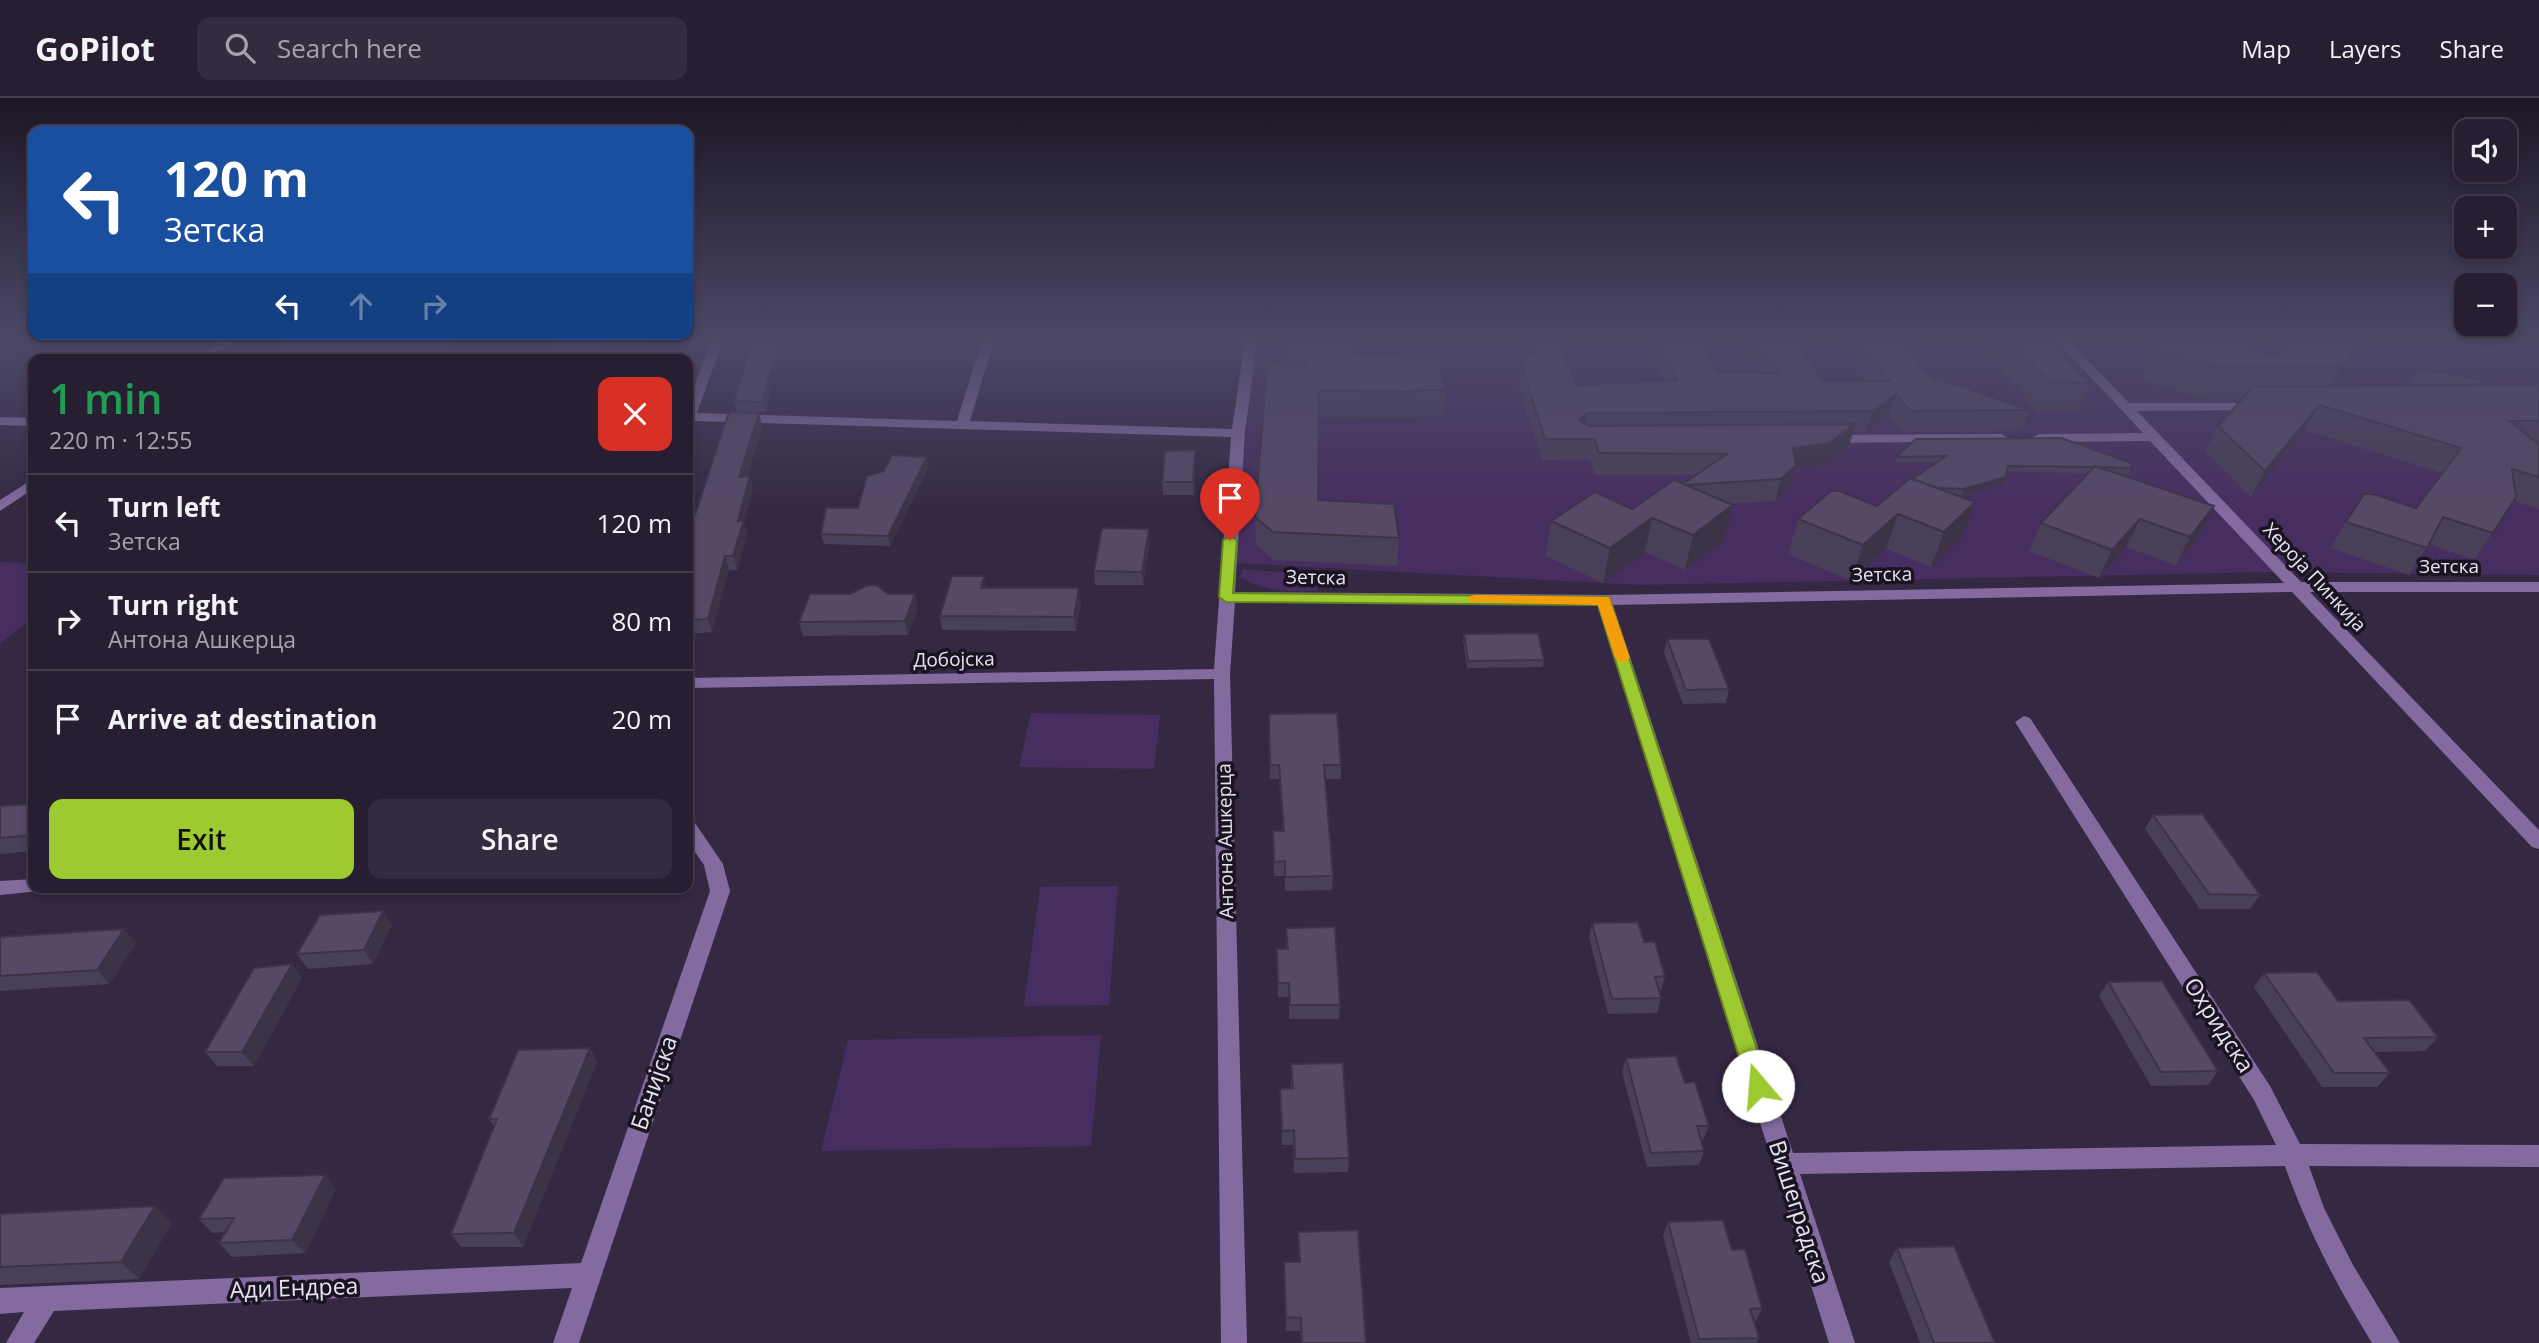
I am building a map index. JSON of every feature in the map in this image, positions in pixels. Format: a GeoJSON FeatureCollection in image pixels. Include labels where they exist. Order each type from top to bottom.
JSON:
{"type":"FeatureCollection","features":[{"type":"Feature","properties":{"kind":"street"},"geometry":{"type":"LineString","coordinates":[[962,425],[970,398]]}},
{"type":"Feature","properties":{"kind":"street","name":"Антона Ашкерца"},"geometry":{"type":"LineString","coordinates":[[1234,1343],[1222,674],[1238,433],[1243,398]]}},
{"type":"Feature","properties":{"kind":"street","name":"Хероја Пинкија"},"geometry":{"type":"LineString","coordinates":[[2117,398],[2539,842]]}},
{"type":"Feature","properties":{"kind":"street"},"geometry":{"type":"LineString","coordinates":[[2126,407],[2272,406]]}},
{"type":"Feature","properties":{"kind":"street"},"geometry":{"type":"LineString","coordinates":[[693,419],[1238,433]]}},
{"type":"Feature","properties":{"kind":"street"},"geometry":{"type":"LineString","coordinates":[[0,421],[28,422]]}},
{"type":"Feature","properties":{"kind":"street"},"geometry":{"type":"LineString","coordinates":[[1812,439],[2155,437]]}},
{"type":"Feature","properties":{"kind":"street"},"geometry":{"type":"LineString","coordinates":[[0,507],[28,487]]}},
{"type":"Feature","properties":{"kind":"street","name":"Зетска"},"geometry":{"type":"LineString","coordinates":[[1226,597],[1604,600],[2296,587],[2539,587]]}},
{"type":"Feature","properties":{"kind":"street","name":"Вишеградска"},"geometry":{"type":"LineString","coordinates":[[1604,600],[1842,1343]]}},
{"type":"Feature","properties":{"kind":"street","name":"Добојска"},"geometry":{"type":"LineString","coordinates":[[693,683],[1222,674]]}},
{"type":"Feature","properties":{"kind":"street","name":"Охридска"},"geometry":{"type":"LineString","coordinates":[[2024,722],[2262,1093],[2293,1155],[2313,1211],[2344,1274],[2387,1343]]}},
{"type":"Feature","properties":{"kind":"street","name":"Банијска"},"geometry":{"type":"LineString","coordinates":[[566,1343],[720,891],[713,864],[693,835]]}},
{"type":"Feature","properties":{"kind":"street"},"geometry":{"type":"LineString","coordinates":[[0,888],[28,886]]}},
{"type":"Feature","properties":{"kind":"street"},"geometry":{"type":"LineString","coordinates":[[1783,1164],[2293,1155],[2539,1156]]}},
{"type":"Feature","properties":{"kind":"street","name":"Ади Ендреа"},"geometry":{"type":"LineString","coordinates":[[0,1301],[588,1275]]}},
{"type":"Feature","properties":{"kind":"street"},"geometry":{"type":"LineString","coordinates":[[19,1343],[48,1298]]}},
{"type":"Feature","properties":{"kind":"shaded area"},"geometry":{"type":"Polygon","coordinates":[[[1250,398],[2539,398],[2539,575],[2268,572],[1639,585],[1234,563],[1250,398]]]}},
{"type":"Feature","properties":{"kind":"shaded area"},"geometry":{"type":"Polygon","coordinates":[[[0,562],[28,563],[28,621],[0,644],[0,562]]]}},
{"type":"Feature","properties":{"kind":"shaded area"},"geometry":{"type":"Polygon","coordinates":[[[1243,569],[1291,573],[1316,579],[1318,591],[1288,591],[1259,586],[1240,577],[1243,569]]]}},
{"type":"Feature","properties":{"kind":"shaded area"},"geometry":{"type":"Polygon","coordinates":[[[1031,713],[1160,715],[1154,769],[1019,767],[1031,713]]]}},
{"type":"Feature","properties":{"kind":"shaded area"},"geometry":{"type":"Polygon","coordinates":[[[1118,886],[1109,1005],[1024,1006],[1040,887],[1118,886]]]}},
{"type":"Feature","properties":{"kind":"shaded area"},"geometry":{"type":"Polygon","coordinates":[[[1101,1035],[1091,1146],[821,1151],[848,1040],[1101,1035]]]}},
{"type":"Feature","properties":{"kind":"building"},"geometry":{"type":"Polygon","coordinates":[[[735,398],[764,398],[763,402],[734,401],[735,398]]]}},
{"type":"Feature","properties":{"kind":"building"},"geometry":{"type":"Polygon","coordinates":[[[1264,398],[1319,398],[1318,500],[1394,504],[1399,538],[1273,532],[1255,517],[1264,398]]]}},
{"type":"Feature","properties":{"kind":"building"},"geometry":{"type":"Polygon","coordinates":[[[1532,398],[1890,398],[1873,411],[1588,413],[1579,419],[1589,426],[1855,424],[1830,443],[1793,448],[1796,465],[1781,479],[1686,485],[1683,484],[1727,454],[1599,453],[1594,439],[1545,439],[1532,398]]]}},
{"type":"Feature","properties":{"kind":"building"},"geometry":{"type":"Polygon","coordinates":[[[1899,398],[1995,398],[2030,410],[1910,411],[1899,398]]]}},
{"type":"Feature","properties":{"kind":"building"},"geometry":{"type":"Polygon","coordinates":[[[2243,398],[2539,398],[2539,421],[2510,421],[2539,445],[2539,477],[2512,469],[2516,497],[2493,533],[2443,517],[2427,548],[2346,522],[2364,494],[2373,494],[2416,508],[2461,448],[2319,405],[2265,471],[2218,426],[2243,398]]]}},
{"type":"Feature","properties":{"kind":"building"},"geometry":{"type":"Polygon","coordinates":[[[729,412],[759,413],[739,477],[750,476],[738,521],[744,520],[733,556],[725,556],[708,619],[693,620],[693,521],[729,412]]]}},
{"type":"Feature","properties":{"kind":"building"},"geometry":{"type":"Polygon","coordinates":[[[2061,438],[2132,463],[2131,468],[2008,466],[2006,477],[1964,489],[1938,488],[1912,479],[1946,456],[1896,457],[1916,439],[2061,438]]]}},
{"type":"Feature","properties":{"kind":"building"},"geometry":{"type":"Polygon","coordinates":[[[1195,450],[1193,482],[1162,482],[1165,451],[1195,450]]]}},
{"type":"Feature","properties":{"kind":"building"},"geometry":{"type":"Polygon","coordinates":[[[892,455],[927,457],[888,536],[821,534],[826,508],[858,508],[867,476],[884,471],[892,455]]]}},
{"type":"Feature","properties":{"kind":"building"},"geometry":{"type":"Polygon","coordinates":[[[2095,466],[2214,506],[2190,537],[2140,519],[2112,550],[2041,523],[2095,466]]]}},
{"type":"Feature","properties":{"kind":"building"},"geometry":{"type":"Polygon","coordinates":[[[1910,478],[1975,502],[1944,532],[1898,514],[1863,545],[1798,519],[1831,491],[1839,491],[1877,506],[1910,478]]]}},
{"type":"Feature","properties":{"kind":"building"},"geometry":{"type":"Polygon","coordinates":[[[1674,480],[1733,505],[1693,535],[1652,518],[1610,548],[1551,521],[1595,492],[1632,509],[1674,480]]]}},
{"type":"Feature","properties":{"kind":"building"},"geometry":{"type":"Polygon","coordinates":[[[1102,528],[1149,529],[1142,572],[1094,571],[1102,528]]]}},
{"type":"Feature","properties":{"kind":"building"},"geometry":{"type":"Polygon","coordinates":[[[952,576],[984,576],[981,588],[1079,588],[1074,617],[940,616],[952,576]]]}},
{"type":"Feature","properties":{"kind":"building"},"geometry":{"type":"Polygon","coordinates":[[[876,585],[888,594],[915,594],[905,621],[799,622],[810,594],[850,594],[866,586],[876,585]]]}},
{"type":"Feature","properties":{"kind":"building"},"geometry":{"type":"Polygon","coordinates":[[[1538,633],[1544,660],[1468,661],[1464,634],[1538,633]]]}},
{"type":"Feature","properties":{"kind":"building"},"geometry":{"type":"Polygon","coordinates":[[[1667,639],[1709,639],[1729,689],[1686,690],[1667,639]]]}},
{"type":"Feature","properties":{"kind":"building"},"geometry":{"type":"Polygon","coordinates":[[[1337,713],[1341,765],[1324,765],[1333,876],[1285,877],[1285,861],[1274,862],[1273,831],[1284,831],[1279,765],[1270,765],[1269,714],[1337,713]]]}},
{"type":"Feature","properties":{"kind":"building"},"geometry":{"type":"Polygon","coordinates":[[[28,804],[28,835],[0,838],[0,806],[28,804]]]}},
{"type":"Feature","properties":{"kind":"building"},"geometry":{"type":"Polygon","coordinates":[[[2202,814],[2260,895],[2209,894],[2153,815],[2202,814]]]}},
{"type":"Feature","properties":{"kind":"building"},"geometry":{"type":"Polygon","coordinates":[[[383,911],[364,950],[297,954],[320,915],[383,911]]]}},
{"type":"Feature","properties":{"kind":"building"},"geometry":{"type":"Polygon","coordinates":[[[1638,922],[1644,942],[1655,942],[1665,976],[1655,977],[1661,998],[1612,999],[1592,923],[1638,922]]]}},
{"type":"Feature","properties":{"kind":"building"},"geometry":{"type":"Polygon","coordinates":[[[1335,927],[1340,1005],[1290,1005],[1289,983],[1278,983],[1277,949],[1288,949],[1286,928],[1335,927]]]}},
{"type":"Feature","properties":{"kind":"building"},"geometry":{"type":"Polygon","coordinates":[[[124,929],[97,970],[0,976],[0,937],[124,929]]]}},
{"type":"Feature","properties":{"kind":"building"},"geometry":{"type":"Polygon","coordinates":[[[292,964],[242,1052],[205,1052],[254,968],[292,964]]]}},
{"type":"Feature","properties":{"kind":"building"},"geometry":{"type":"Polygon","coordinates":[[[2317,972],[2338,1001],[2409,1000],[2438,1037],[2364,1038],[2390,1073],[2334,1073],[2264,973],[2317,972]]]}},
{"type":"Feature","properties":{"kind":"building"},"geometry":{"type":"Polygon","coordinates":[[[2162,981],[2218,1071],[2161,1072],[2108,982],[2162,981]]]}},
{"type":"Feature","properties":{"kind":"building"},"geometry":{"type":"Polygon","coordinates":[[[590,1048],[514,1233],[451,1234],[497,1119],[489,1119],[518,1050],[590,1048]]]}},
{"type":"Feature","properties":{"kind":"building"},"geometry":{"type":"Polygon","coordinates":[[[1676,1056],[1685,1083],[1695,1082],[1709,1126],[1697,1126],[1704,1151],[1651,1153],[1626,1058],[1676,1056]]]}},
{"type":"Feature","properties":{"kind":"building"},"geometry":{"type":"Polygon","coordinates":[[[1343,1063],[1349,1158],[1295,1159],[1294,1130],[1282,1131],[1280,1089],[1293,1088],[1291,1064],[1343,1063]]]}},
{"type":"Feature","properties":{"kind":"building"},"geometry":{"type":"Polygon","coordinates":[[[325,1175],[292,1240],[219,1243],[234,1218],[199,1219],[224,1178],[325,1175]]]}},
{"type":"Feature","properties":{"kind":"building"},"geometry":{"type":"Polygon","coordinates":[[[155,1206],[121,1262],[0,1267],[0,1214],[155,1206]]]}},
{"type":"Feature","properties":{"kind":"building"},"geometry":{"type":"Polygon","coordinates":[[[1723,1220],[1732,1250],[1745,1249],[1762,1308],[1750,1309],[1759,1338],[1699,1339],[1668,1222],[1723,1220]]]}},
{"type":"Feature","properties":{"kind":"building"},"geometry":{"type":"Polygon","coordinates":[[[1358,1230],[1366,1343],[1302,1343],[1301,1318],[1286,1317],[1284,1262],[1300,1262],[1298,1232],[1358,1230]]]}},
{"type":"Feature","properties":{"kind":"building"},"geometry":{"type":"Polygon","coordinates":[[[1954,1246],[1995,1343],[1934,1343],[1897,1248],[1954,1246]]]}},
{"type":"Feature","properties":{"kind":"slow traffic"},"geometry":{"type":"LineString","coordinates":[[1475,599],[1604,600],[1623,658]]}},
{"type":"Feature","properties":{"kind":"route"},"geometry":{"type":"LineString","coordinates":[[1230,540],[1226,597],[1604,600],[1758,1086]]}}]}
